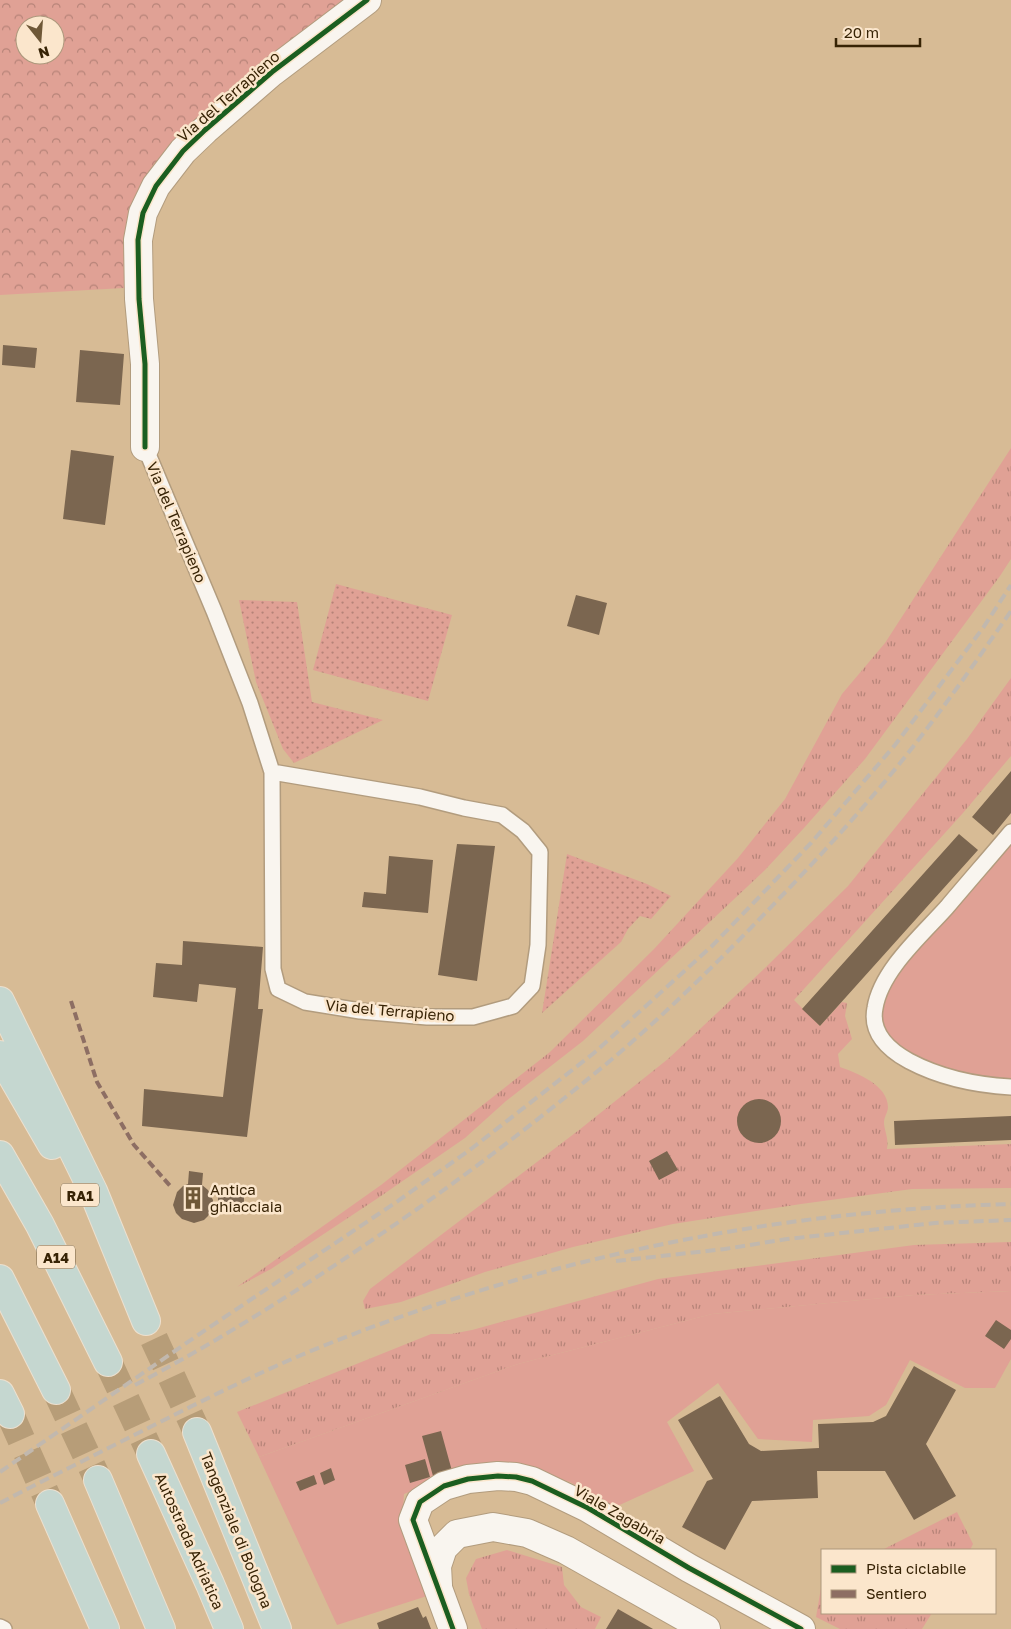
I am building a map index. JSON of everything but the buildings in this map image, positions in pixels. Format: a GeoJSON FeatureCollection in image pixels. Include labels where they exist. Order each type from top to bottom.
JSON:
{"type":"FeatureCollection","features":[{"type":"Feature","properties":{"kind":"highway","name":"RA1"},"geometry":{"type":"LineString","coordinates":[[0,1001],[94,1191],[150,1330],[76,1188],[0,1055]]}},
{"type":"Feature","properties":{"kind":"highway","name":"A14"},"geometry":{"type":"LineString","coordinates":[[0,1154],[40,1225],[108,1362]]}},
{"type":"Feature","properties":{"kind":"highway"},"geometry":{"type":"LineString","coordinates":[[0,1279],[56,1390]]}},
{"type":"Feature","properties":{"kind":"highway","name":"Tangenziale di Bologna"},"geometry":{"type":"LineString","coordinates":[[197,1432],[277,1629]]}},
{"type":"Feature","properties":{"kind":"highway","name":"Autostrada Adriatica"},"geometry":{"type":"LineString","coordinates":[[151,1454],[229,1629]]}},
{"type":"Feature","properties":{"kind":"highway"},"geometry":{"type":"LineString","coordinates":[[98,1480],[162,1629]]}},
{"type":"Feature","properties":{"kind":"highway"},"geometry":{"type":"LineString","coordinates":[[50,1504],[106,1629]]}},
{"type":"Feature","properties":{"kind":"street","name":"Via del Terrapieno"},"geometry":{"type":"LineString","coordinates":[[145,447],[145,364],[139,299],[138,240],[143,213],[156,186],[183,151],[205,130],[272,72],[367,0]]}},
{"type":"Feature","properties":{"kind":"street","name":"Viale Zagabria"},"geometry":{"type":"LineString","coordinates":[[453,1629],[412,1520],[420,1502],[444,1486],[468,1479],[498,1476],[516,1477],[532,1481],[588,1508],[689,1568],[801,1629]]}},
{"type":"Feature","properties":{"kind":"street"},"geometry":{"type":"LineString","coordinates":[[438,1589],[437,1566],[443,1548],[457,1534],[493,1527],[527,1533],[566,1550],[706,1629]]}},
{"type":"Feature","properties":{"kind":"lane","name":"Via del Terrapieno"},"geometry":{"type":"LineString","coordinates":[[145,447],[214,611],[250,703],[272,772],[273,968],[278,990],[305,1002],[360,1011],[427,1017],[473,1017],[513,1006],[532,986],[538,945],[540,852],[524,831],[502,815],[420,797],[272,772]]}},
{"type":"Feature","properties":{"kind":"lane"},"geometry":{"type":"LineString","coordinates":[[1011,832],[897,962],[878,993],[874,1008],[874,1019],[882,1040],[903,1058],[961,1081],[981,1085],[1011,1087]]}},
{"type":"Feature","properties":{"kind":"lane"},"geometry":{"type":"LineString","coordinates":[[0,1627],[4,1629]]}},
{"type":"Feature","properties":{"kind":"green space"},"geometry":{"type":"Polygon","coordinates":[[[0,0],[347,0],[133,210],[124,261],[124,288],[0,295],[0,0]]]}},
{"type":"Feature","properties":{"kind":"green space"},"geometry":{"type":"Polygon","coordinates":[[[1011,448],[1011,559],[865,759],[804,828],[765,870],[583,1041],[506,1101],[465,1138],[271,1269],[237,1287],[381,1185],[550,1052],[654,949],[738,858],[785,799],[842,694],[885,643],[1011,448]]]}},
{"type":"Feature","properties":{"kind":"green space"},"geometry":{"type":"Polygon","coordinates":[[[336,584],[452,615],[428,701],[313,670],[336,584]]]}},
{"type":"Feature","properties":{"kind":"green space"},"geometry":{"type":"Polygon","coordinates":[[[239,600],[297,602],[312,702],[383,720],[294,763],[283,749],[256,682],[239,600]]]}},
{"type":"Feature","properties":{"kind":"green space"},"geometry":{"type":"Polygon","coordinates":[[[1011,678],[1011,756],[963,813],[794,1000],[820,1026],[842,1002],[847,1003],[845,1016],[852,1039],[838,1054],[840,1067],[870,1081],[883,1092],[887,1099],[888,1107],[884,1122],[887,1149],[1011,1144],[1011,1188],[912,1189],[673,1224],[573,1247],[485,1272],[401,1302],[365,1309],[363,1301],[370,1289],[579,1130],[668,1059],[766,967],[848,886],[967,739],[1011,678]]]}},
{"type":"Feature","properties":{"kind":"green space"},"geometry":{"type":"Polygon","coordinates":[[[1011,832],[1011,1087],[936,1073],[878,1031],[879,993],[1011,832]]]}},
{"type":"Feature","properties":{"kind":"green space"},"geometry":{"type":"Polygon","coordinates":[[[567,854],[647,884],[671,896],[651,919],[640,916],[628,929],[621,942],[542,1013],[567,854]]]}},
{"type":"Feature","properties":{"kind":"green space"},"geometry":{"type":"Polygon","coordinates":[[[1011,1242],[1011,1291],[914,1295],[712,1314],[518,1364],[259,1457],[237,1412],[431,1334],[451,1334],[472,1330],[658,1279],[914,1245],[1011,1242]]]}},
{"type":"Feature","properties":{"kind":"green space"},"geometry":{"type":"Polygon","coordinates":[[[1011,1291],[1011,1359],[995,1388],[965,1388],[910,1360],[886,1405],[869,1416],[813,1420],[812,1442],[758,1439],[718,1383],[667,1422],[694,1471],[613,1508],[570,1482],[520,1468],[466,1468],[404,1494],[402,1522],[427,1596],[337,1625],[259,1457],[518,1364],[712,1314],[914,1295],[1011,1291]]]}},
{"type":"Feature","properties":{"kind":"green space"},"geometry":{"type":"Polygon","coordinates":[[[957,1512],[973,1544],[970,1549],[884,1549],[957,1512]]]}},
{"type":"Feature","properties":{"kind":"green space"},"geometry":{"type":"Polygon","coordinates":[[[507,1550],[562,1567],[564,1585],[581,1607],[601,1617],[595,1629],[482,1629],[469,1594],[466,1578],[476,1559],[507,1550]]]}},
{"type":"Feature","properties":{"kind":"green space"},"geometry":{"type":"Polygon","coordinates":[[[821,1588],[821,1614],[931,1614],[922,1629],[840,1629],[816,1617],[821,1588]]]}},
{"type":"Feature","properties":{"kind":"tunnel"},"geometry":{"type":"LineString","coordinates":[[154,1339],[197,1432]]}},
{"type":"Feature","properties":{"kind":"tunnel"},"geometry":{"type":"LineString","coordinates":[[108,1362],[151,1454]]}},
{"type":"Feature","properties":{"kind":"tunnel"},"geometry":{"type":"LineString","coordinates":[[56,1390],[98,1480]]}},
{"type":"Feature","properties":{"kind":"tunnel"},"geometry":{"type":"LineString","coordinates":[[10,1414],[50,1504]]}},
{"type":"Feature","properties":{"kind":"railway"},"geometry":{"type":"LineString","coordinates":[[0,1472],[198,1335],[395,1203],[471,1149],[594,1053],[712,946],[811,843],[895,745],[983,628],[1011,585]]}},
{"type":"Feature","properties":{"kind":"railway"},"geometry":{"type":"LineString","coordinates":[[135,1385],[246,1322],[300,1288],[450,1186],[513,1139],[640,1035],[739,940],[860,811],[929,726],[1011,611]]}},
{"type":"Feature","properties":{"kind":"railway"},"geometry":{"type":"LineString","coordinates":[[0,1503],[200,1402],[285,1362],[410,1314],[493,1287],[578,1263],[663,1244],[749,1228],[836,1216],[924,1208],[1011,1204]]}},
{"type":"Feature","properties":{"kind":"railway"},"geometry":{"type":"LineString","coordinates":[[616,1261],[725,1249],[787,1239],[935,1223],[1011,1220]]}},
{"type":"Feature","properties":{"kind":"marked path"},"geometry":{"type":"LineString","coordinates":[[71,1001],[97,1082],[134,1145],[172,1188]]}},
{"type":"Feature","properties":{"kind":"cycle path"},"geometry":{"type":"LineString","coordinates":[[145,447],[145,364],[139,299],[138,240],[143,213],[156,186],[183,151],[205,130],[272,72],[367,0]]}},
{"type":"Feature","properties":{"kind":"cycle path"},"geometry":{"type":"LineString","coordinates":[[453,1629],[413,1520],[420,1502],[444,1486],[468,1479],[498,1476],[516,1477],[532,1481],[588,1508],[689,1568],[801,1629]]}},
{"type":"Feature","properties":{"kind":"place","name":"Antica ghiacciaia"},"geometry":{"type":"Point","coordinates":[193,1198]}}]}
